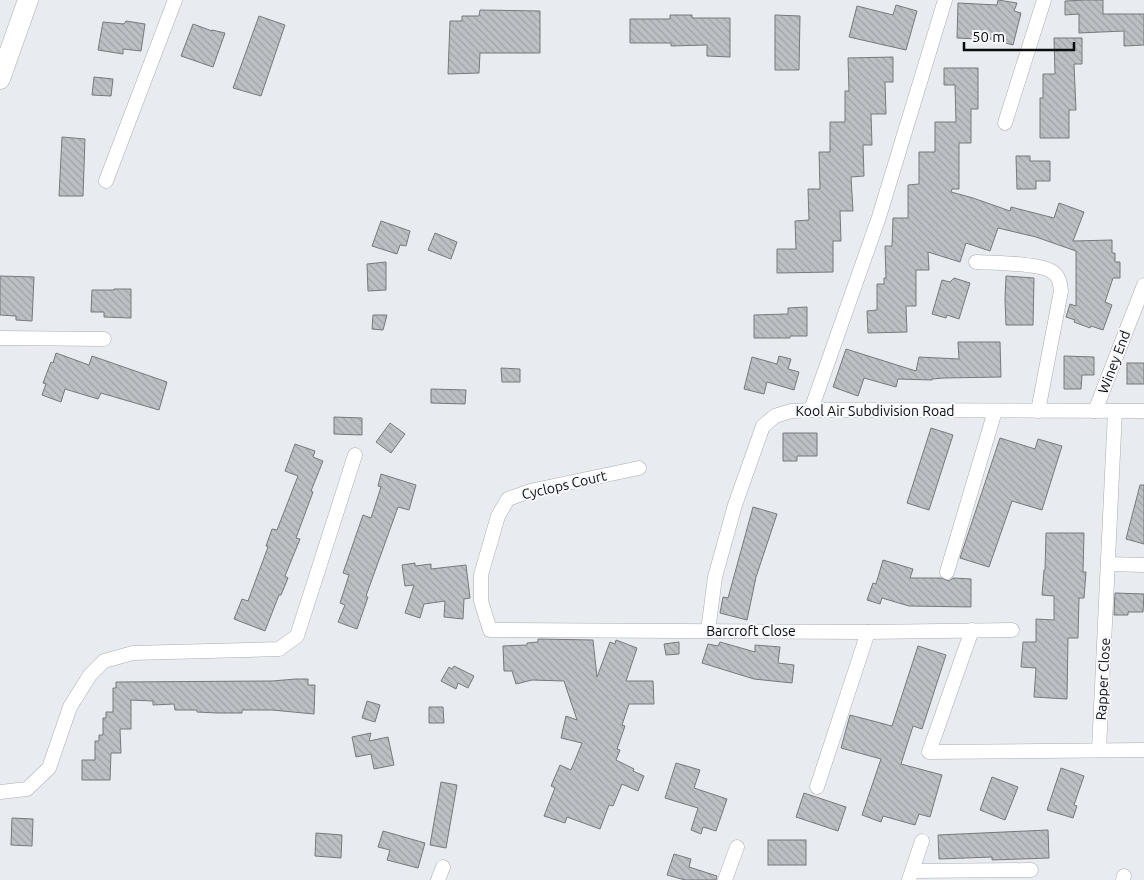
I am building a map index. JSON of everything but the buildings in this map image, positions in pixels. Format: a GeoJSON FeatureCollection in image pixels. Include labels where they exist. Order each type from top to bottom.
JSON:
{"type":"FeatureCollection","features":[{"type":"Feature","properties":{"kind":"street"},"geometry":{"type":"LineString","coordinates":[[0,80],[28,0]]}},
{"type":"Feature","properties":{"kind":"street"},"geometry":{"type":"LineString","coordinates":[[106,181],[175,0]]}},
{"type":"Feature","properties":{"kind":"street"},"geometry":{"type":"LineString","coordinates":[[812,410],[879,217],[945,0]]}},
{"type":"Feature","properties":{"kind":"street"},"geometry":{"type":"LineString","coordinates":[[1005,123],[1044,0]]}},
{"type":"Feature","properties":{"kind":"street"},"geometry":{"type":"LineString","coordinates":[[976,262],[1018,264],[1042,268],[1050,270],[1058,278],[1061,292],[1038,411]]}},
{"type":"Feature","properties":{"kind":"street","name":"Winey End"},"geometry":{"type":"LineString","coordinates":[[1096,411],[1144,285]]}},
{"type":"Feature","properties":{"kind":"street"},"geometry":{"type":"LineString","coordinates":[[0,338],[104,339]]}},
{"type":"Feature","properties":{"kind":"street","name":"Kool Air Subdivision Road"},"geometry":{"type":"LineString","coordinates":[[708,631],[715,577],[736,505],[764,426],[775,416],[790,411],[812,410],[1144,411]]}},
{"type":"Feature","properties":{"kind":"street"},"geometry":{"type":"LineString","coordinates":[[946,572],[996,411]]}},
{"type":"Feature","properties":{"kind":"street","name":"Rapper Close"},"geometry":{"type":"LineString","coordinates":[[1099,750],[1115,411]]}},
{"type":"Feature","properties":{"kind":"street"},"geometry":{"type":"LineString","coordinates":[[0,792],[27,789],[48,768],[70,707],[90,675],[104,661],[133,654],[279,649],[297,636],[355,455]]}},
{"type":"Feature","properties":{"kind":"street","name":"Cyclops Court"},"geometry":{"type":"LineString","coordinates":[[490,630],[481,601],[481,575],[498,516],[508,499],[530,490],[638,468]]}},
{"type":"Feature","properties":{"kind":"street"},"geometry":{"type":"LineString","coordinates":[[1108,564],[1144,565]]}},
{"type":"Feature","properties":{"kind":"street","name":"Barcroft Close"},"geometry":{"type":"LineString","coordinates":[[490,630],[868,632],[1012,630]]}},
{"type":"Feature","properties":{"kind":"street"},"geometry":{"type":"LineString","coordinates":[[972,630],[929,752],[1144,750]]}},
{"type":"Feature","properties":{"kind":"street"},"geometry":{"type":"LineString","coordinates":[[817,787],[868,632]]}},
{"type":"Feature","properties":{"kind":"street"},"geometry":{"type":"LineString","coordinates":[[922,841],[910,875],[1031,870]]}},
{"type":"Feature","properties":{"kind":"street"},"geometry":{"type":"LineString","coordinates":[[725,880],[737,847]]}}]}
